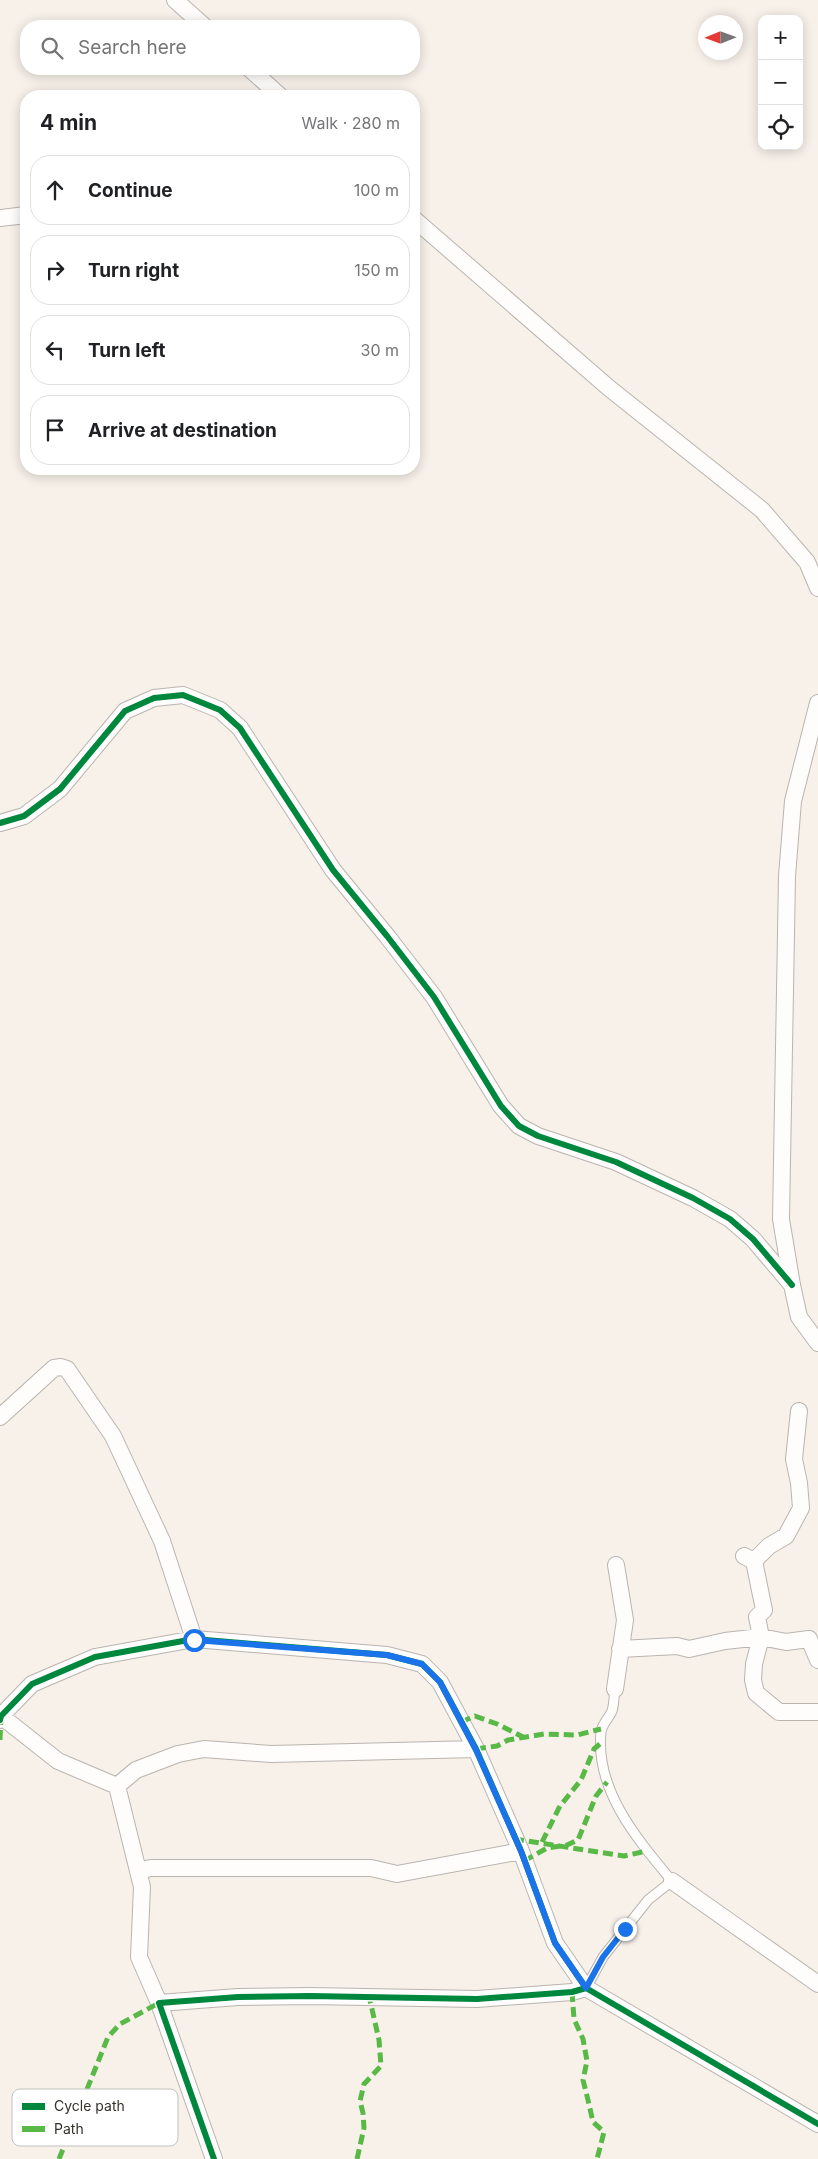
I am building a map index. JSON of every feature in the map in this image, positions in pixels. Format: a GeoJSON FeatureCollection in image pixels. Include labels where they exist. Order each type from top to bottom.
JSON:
{"type":"FeatureCollection","features":[{"type":"Feature","properties":{"kind":"street"},"geometry":{"type":"LineString","coordinates":[[175,0],[197,20]]}},
{"type":"Feature","properties":{"kind":"street"},"geometry":{"type":"LineString","coordinates":[[257,75],[273,90]]}},
{"type":"Feature","properties":{"kind":"street"},"geometry":{"type":"LineString","coordinates":[[0,218],[20,216]]}},
{"type":"Feature","properties":{"kind":"street"},"geometry":{"type":"LineString","coordinates":[[420,224],[609,388],[762,510],[807,562],[818,588]]}},
{"type":"Feature","properties":{"kind":"street"},"geometry":{"type":"LineString","coordinates":[[0,823],[24,816],[60,789],[125,711],[154,698],[183,695],[220,710],[240,728],[333,870],[434,997],[501,1106],[519,1126],[538,1136],[616,1162],[715,1210],[730,1219],[752,1239],[792,1285]]}},
{"type":"Feature","properties":{"kind":"street"},"geometry":{"type":"LineString","coordinates":[[818,703],[793,802],[787,876],[782,1219],[792,1285],[799,1316],[818,1343]]}},
{"type":"Feature","properties":{"kind":"street"},"geometry":{"type":"LineString","coordinates":[[0,1417],[54,1368],[61,1367],[67,1369],[113,1436],[162,1541],[194,1640]]}},
{"type":"Feature","properties":{"kind":"street"},"geometry":{"type":"LineString","coordinates":[[799,1411],[794,1459],[799,1483],[801,1508],[786,1536],[749,1558],[764,1610],[757,1617],[761,1637],[754,1664],[753,1680],[756,1693],[779,1712],[818,1712]]}},
{"type":"Feature","properties":{"kind":"street"},"geometry":{"type":"LineString","coordinates":[[615,1689],[625,1620],[616,1565]]}},
{"type":"Feature","properties":{"kind":"street"},"geometry":{"type":"LineString","coordinates":[[620,1649],[677,1646],[689,1649],[761,1637],[786,1642],[809,1639],[818,1660]]}},
{"type":"Feature","properties":{"kind":"street"},"geometry":{"type":"LineString","coordinates":[[117,1786],[58,1760],[1,1718],[32,1684],[95,1657],[194,1640],[387,1655],[422,1664],[440,1682],[476,1750],[521,1851],[555,1943],[586,1988],[818,2124]]}},
{"type":"Feature","properties":{"kind":"street"},"geometry":{"type":"LineString","coordinates":[[117,1786],[136,1770],[178,1754],[204,1749],[271,1754],[476,1750]]}},
{"type":"Feature","properties":{"kind":"street"},"geometry":{"type":"LineString","coordinates":[[117,1786],[142,1887],[139,1957],[159,2003],[214,2159]]}},
{"type":"Feature","properties":{"kind":"street"},"geometry":{"type":"LineString","coordinates":[[138,1871],[151,1868],[361,1868],[398,1874],[521,1851]]}},
{"type":"Feature","properties":{"kind":"street"},"geometry":{"type":"LineString","coordinates":[[672,1881],[818,1984]]}},
{"type":"Feature","properties":{"kind":"street"},"geometry":{"type":"LineString","coordinates":[[159,2003],[238,1997],[310,1996],[477,1999],[572,1992],[586,1988]]}},
{"type":"Feature","properties":{"kind":"lane"},"geometry":{"type":"LineString","coordinates":[[586,1988],[603,1957],[648,1900],[672,1881],[631,1828],[612,1797],[604,1770],[601,1729],[612,1711],[615,1689]]}},
{"type":"Feature","properties":{"kind":"marked path"},"geometry":{"type":"LineString","coordinates":[[0,1740],[1,1716]]}},
{"type":"Feature","properties":{"kind":"marked path"},"geometry":{"type":"LineString","coordinates":[[461,1722],[475,1716],[497,1724],[525,1738]]}},
{"type":"Feature","properties":{"kind":"marked path"},"geometry":{"type":"LineString","coordinates":[[476,1749],[497,1746],[508,1740],[544,1734],[577,1735],[601,1729]]}},
{"type":"Feature","properties":{"kind":"marked path"},"geometry":{"type":"LineString","coordinates":[[542,1842],[560,1806],[581,1780],[594,1749],[601,1743]]}},
{"type":"Feature","properties":{"kind":"marked path"},"geometry":{"type":"LineString","coordinates":[[524,1861],[547,1848],[567,1845],[578,1840],[596,1796],[607,1782]]}},
{"type":"Feature","properties":{"kind":"marked path"},"geometry":{"type":"LineString","coordinates":[[514,1839],[624,1856],[647,1851]]}},
{"type":"Feature","properties":{"kind":"marked path"},"geometry":{"type":"LineString","coordinates":[[572,1992],[574,2019],[583,2039],[587,2061],[583,2080],[593,2122],[604,2132],[597,2159]]}},
{"type":"Feature","properties":{"kind":"marked path"},"geometry":{"type":"LineString","coordinates":[[357,2159],[364,2128],[360,2101],[364,2084],[381,2066],[379,2040],[369,1996]]}},
{"type":"Feature","properties":{"kind":"marked path"},"geometry":{"type":"LineString","coordinates":[[87,2089],[108,2037],[120,2024],[159,2003]]}},
{"type":"Feature","properties":{"kind":"marked path"},"geometry":{"type":"LineString","coordinates":[[59,2159],[64,2146]]}},
{"type":"Feature","properties":{"kind":"cycle path"},"geometry":{"type":"LineString","coordinates":[[0,823],[24,816],[60,789],[125,711],[154,698],[183,695],[220,710],[240,728],[333,870],[434,997],[501,1106],[519,1126],[538,1136],[616,1162],[693,1198],[730,1219],[753,1239],[792,1285]]}},
{"type":"Feature","properties":{"kind":"cycle path"},"geometry":{"type":"LineString","coordinates":[[0,1720],[1,1716],[32,1684],[95,1657],[194,1639],[387,1655],[422,1664],[440,1682],[476,1749],[521,1851],[555,1943],[586,1988]]}},
{"type":"Feature","properties":{"kind":"cycle path"},"geometry":{"type":"LineString","coordinates":[[214,2159],[159,2003],[238,1997],[310,1996],[477,1999],[572,1992],[586,1988],[818,2124]]}},
{"type":"Feature","properties":{"kind":"route"},"geometry":{"type":"LineString","coordinates":[[194,1640],[387,1655],[422,1664],[440,1682],[476,1750],[514,1839],[521,1851],[555,1943],[586,1988],[603,1957],[625,1929]]}}]}
